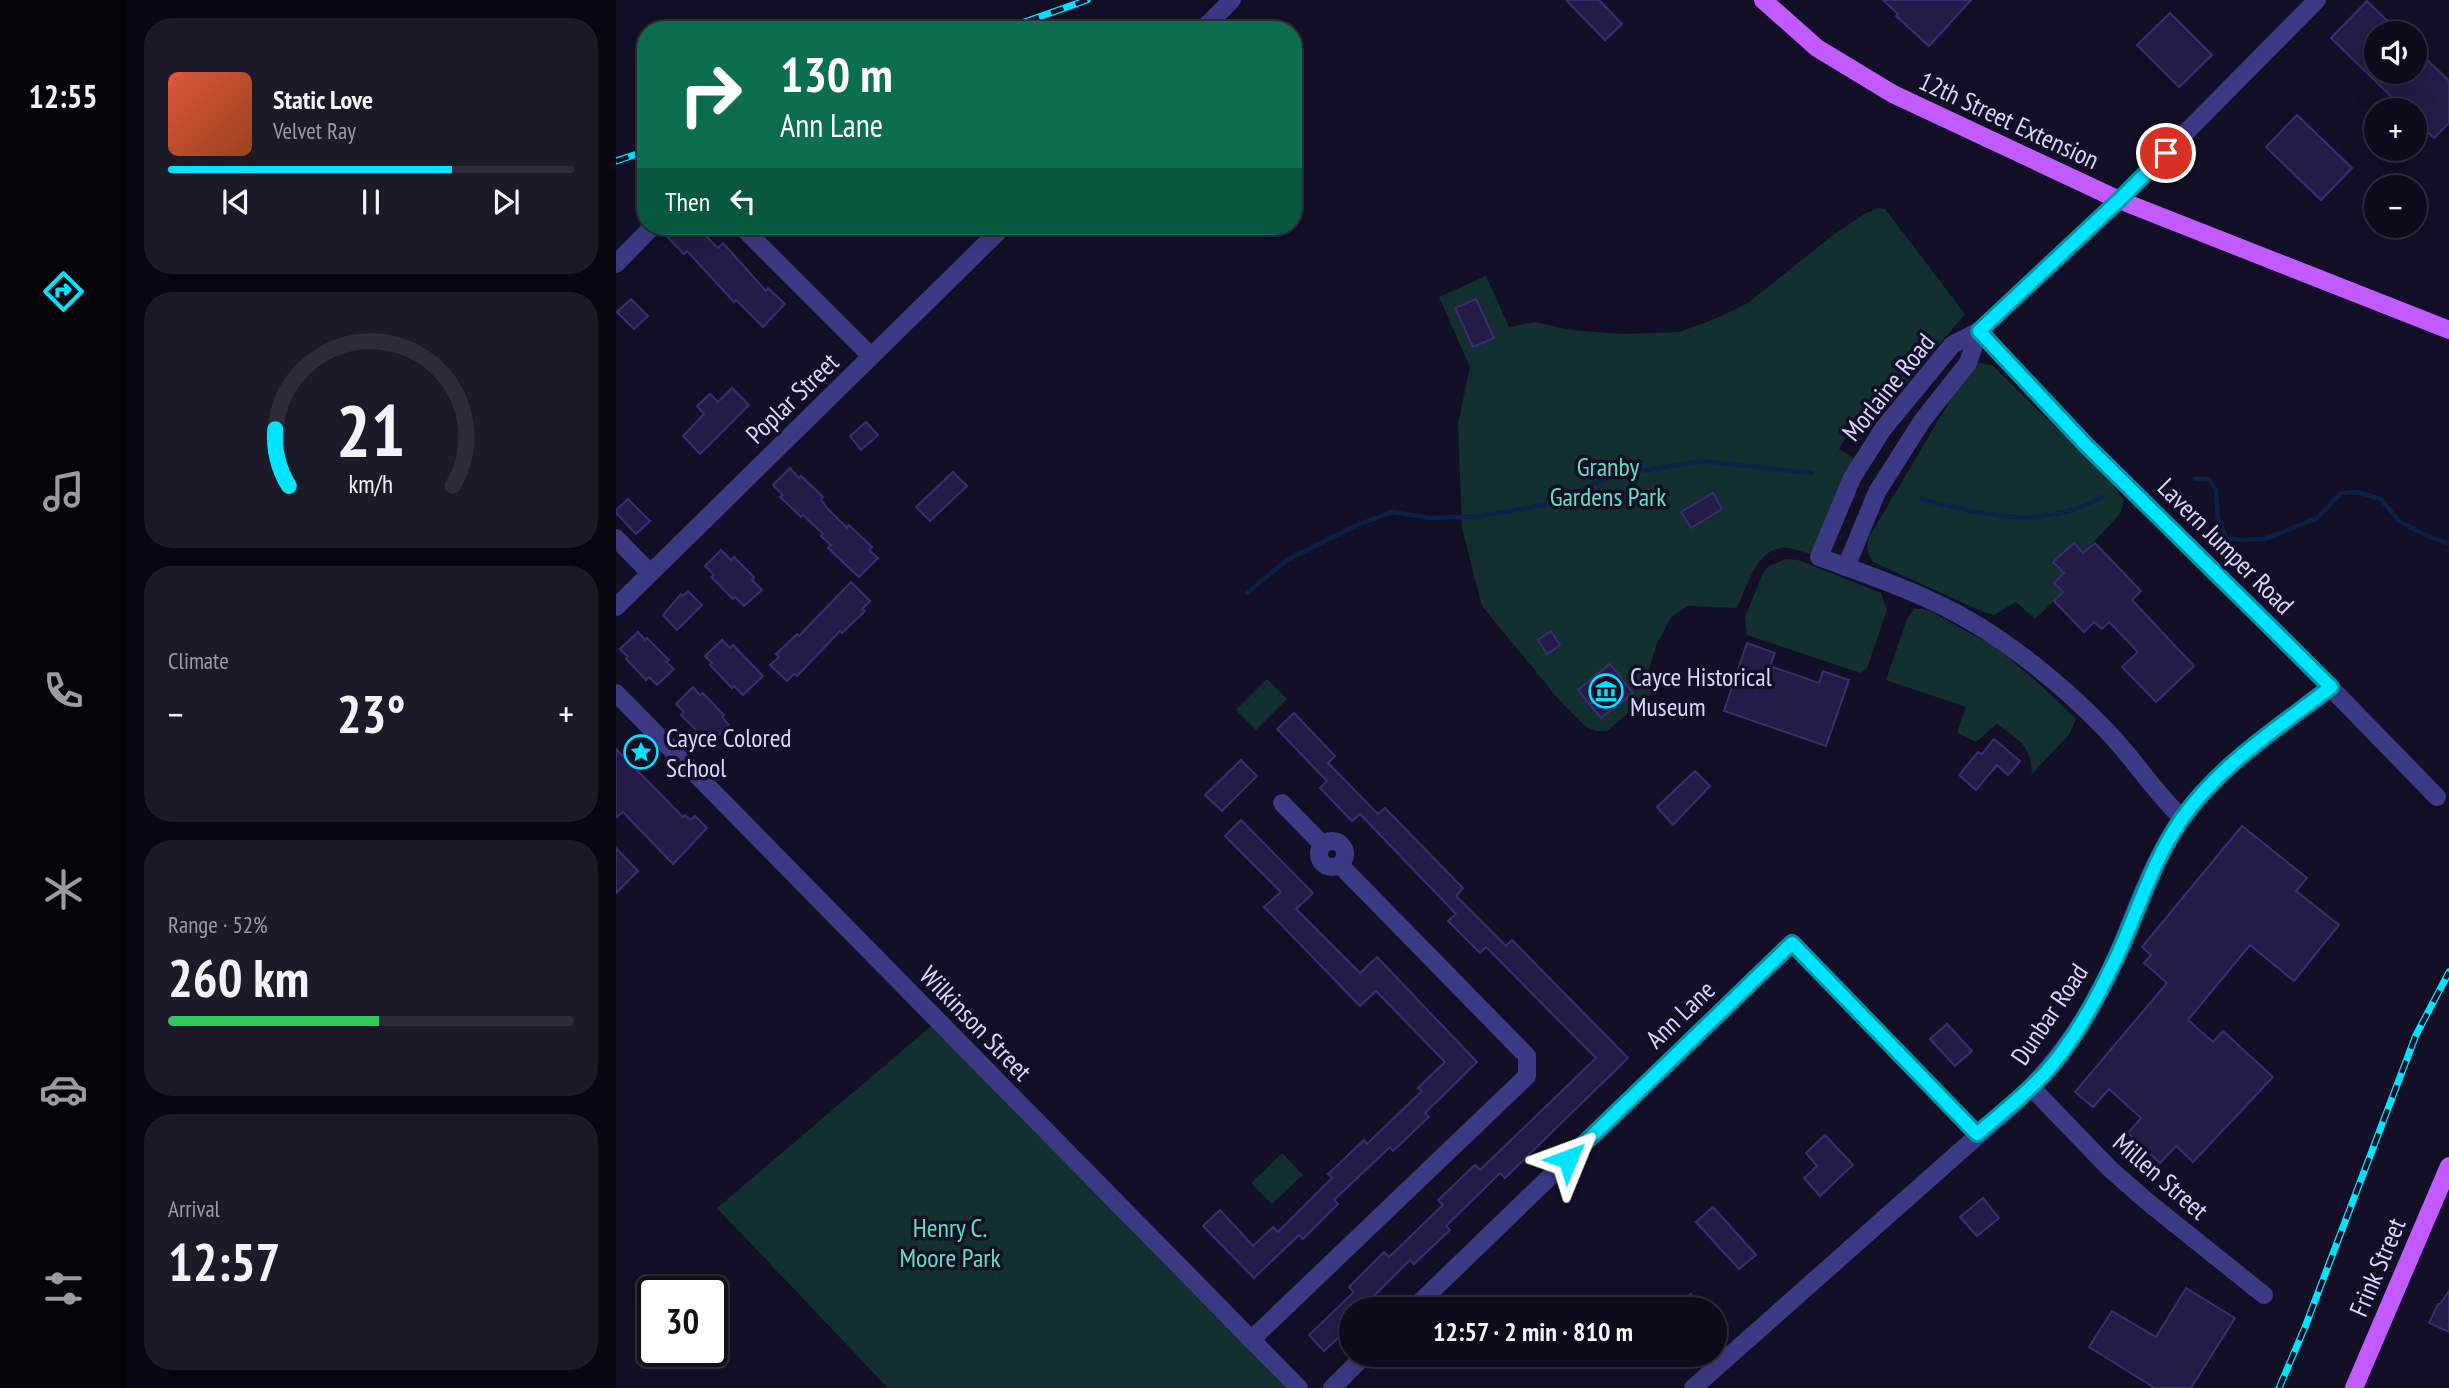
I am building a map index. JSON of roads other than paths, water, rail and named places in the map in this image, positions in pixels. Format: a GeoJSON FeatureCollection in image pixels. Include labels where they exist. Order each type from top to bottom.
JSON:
{"type":"FeatureCollection","features":[{"type":"Feature","properties":{"kind":"main road","name":"12th Street Extension"},"geometry":{"type":"LineString","coordinates":[[1763,0],[1817,48],[1893,94],[2119,200],[2449,330]]}},
{"type":"Feature","properties":{"kind":"main road","name":"Frink Street"},"geometry":{"type":"LineString","coordinates":[[2354,1388],[2449,1166]]}},
{"type":"Feature","properties":{"kind":"street"},"geometry":{"type":"LineString","coordinates":[[1211,21],[1233,0]]}},
{"type":"Feature","properties":{"kind":"street"},"geometry":{"type":"LineString","coordinates":[[1979,331],[2119,200],[2317,0]]}},
{"type":"Feature","properties":{"kind":"street"},"geometry":{"type":"LineString","coordinates":[[616,264],[644,235]]}},
{"type":"Feature","properties":{"kind":"street"},"geometry":{"type":"LineString","coordinates":[[750,235],[872,356]]}},
{"type":"Feature","properties":{"kind":"street","name":"Poplar Street"},"geometry":{"type":"LineString","coordinates":[[616,607],[995,235]]}},
{"type":"Feature","properties":{"kind":"street","name":"Morlaine Road"},"geometry":{"type":"LineString","coordinates":[[1979,331],[1952,345],[1883,429],[1852,478],[1819,557],[1934,601],[1964,617],[2018,653],[2104,728],[2138,764],[2170,807],[2182,818]]}},
{"type":"Feature","properties":{"kind":"street","name":"Morlaine Road"},"geometry":{"type":"LineString","coordinates":[[1846,567],[1877,492],[1922,421],[1968,363],[1979,331]]}},
{"type":"Feature","properties":{"kind":"street","name":"Lavern Jumper Road"},"geometry":{"type":"LineString","coordinates":[[1979,331],[2085,444],[2331,687],[2437,797]]}},
{"type":"Feature","properties":{"kind":"street"},"geometry":{"type":"LineString","coordinates":[[616,538],[650,573]]}},
{"type":"Feature","properties":{"kind":"street","name":"Dunbar Road"},"geometry":{"type":"LineString","coordinates":[[1693,1388],[2031,1087],[2057,1059],[2103,985],[2151,872],[2182,818],[2225,769],[2331,687]]}},
{"type":"Feature","properties":{"kind":"street","name":"Wilkinson Street"},"geometry":{"type":"LineString","coordinates":[[616,694],[1299,1388]]}},
{"type":"Feature","properties":{"kind":"street"},"geometry":{"type":"LineString","coordinates":[[1251,1340],[1527,1076],[1527,1056],[1340,865],[1345,857],[1343,846],[1335,841],[1323,845],[1282,803]]}},
{"type":"Feature","properties":{"kind":"street","name":"Ann Lane"},"geometry":{"type":"LineString","coordinates":[[1425,1297],[1792,943],[1977,1134]]}},
{"type":"Feature","properties":{"kind":"street","name":"Millen Street"},"geometry":{"type":"LineString","coordinates":[[2031,1087],[2110,1169],[2264,1295]]}},
{"type":"Feature","properties":{"kind":"street"},"geometry":{"type":"LineString","coordinates":[[1332,1388],[1353,1367]]}},
{"type":"Feature","properties":{"kind":"waterway"},"geometry":{"type":"LineString","coordinates":[[1247,593],[1287,560],[1355,526],[1392,512],[1432,518],[1481,516],[1554,503],[1604,479],[1628,473],[1702,461],[1812,473]]}},
{"type":"Feature","properties":{"kind":"waterway"},"geometry":{"type":"LineString","coordinates":[[2195,479],[2209,479],[2216,490],[2218,518],[2226,538],[2265,539],[2317,518],[2341,493],[2357,492],[2381,499],[2399,521],[2449,544]]}},
{"type":"Feature","properties":{"kind":"waterway"},"geometry":{"type":"LineString","coordinates":[[1922,499],[1990,515],[2035,517],[2058,514],[2102,497]]}},
{"type":"Feature","properties":{"kind":"railway"},"geometry":{"type":"LineString","coordinates":[[1028,21],[1087,0]]}},
{"type":"Feature","properties":{"kind":"railway"},"geometry":{"type":"LineString","coordinates":[[616,161],[637,154]]}},
{"type":"Feature","properties":{"kind":"railway"},"geometry":{"type":"LineString","coordinates":[[2279,1388],[2305,1327],[2416,1035],[2449,972]]}},
{"type":"Feature","properties":{"kind":"place","name":"Cayce Historical Museum"},"geometry":{"type":"Point","coordinates":[1606,691]}},
{"type":"Feature","properties":{"kind":"place","name":"Cayce Colored School"},"geometry":{"type":"Point","coordinates":[641,752]}},
{"type":"Feature","properties":{"kind":"park label","name":"Granby Gardens Park"},"geometry":{"type":"Point","coordinates":[1608,481]}},
{"type":"Feature","properties":{"kind":"park label","name":"Henry C. Moore Park"},"geometry":{"type":"Point","coordinates":[950,1242]}}]}
